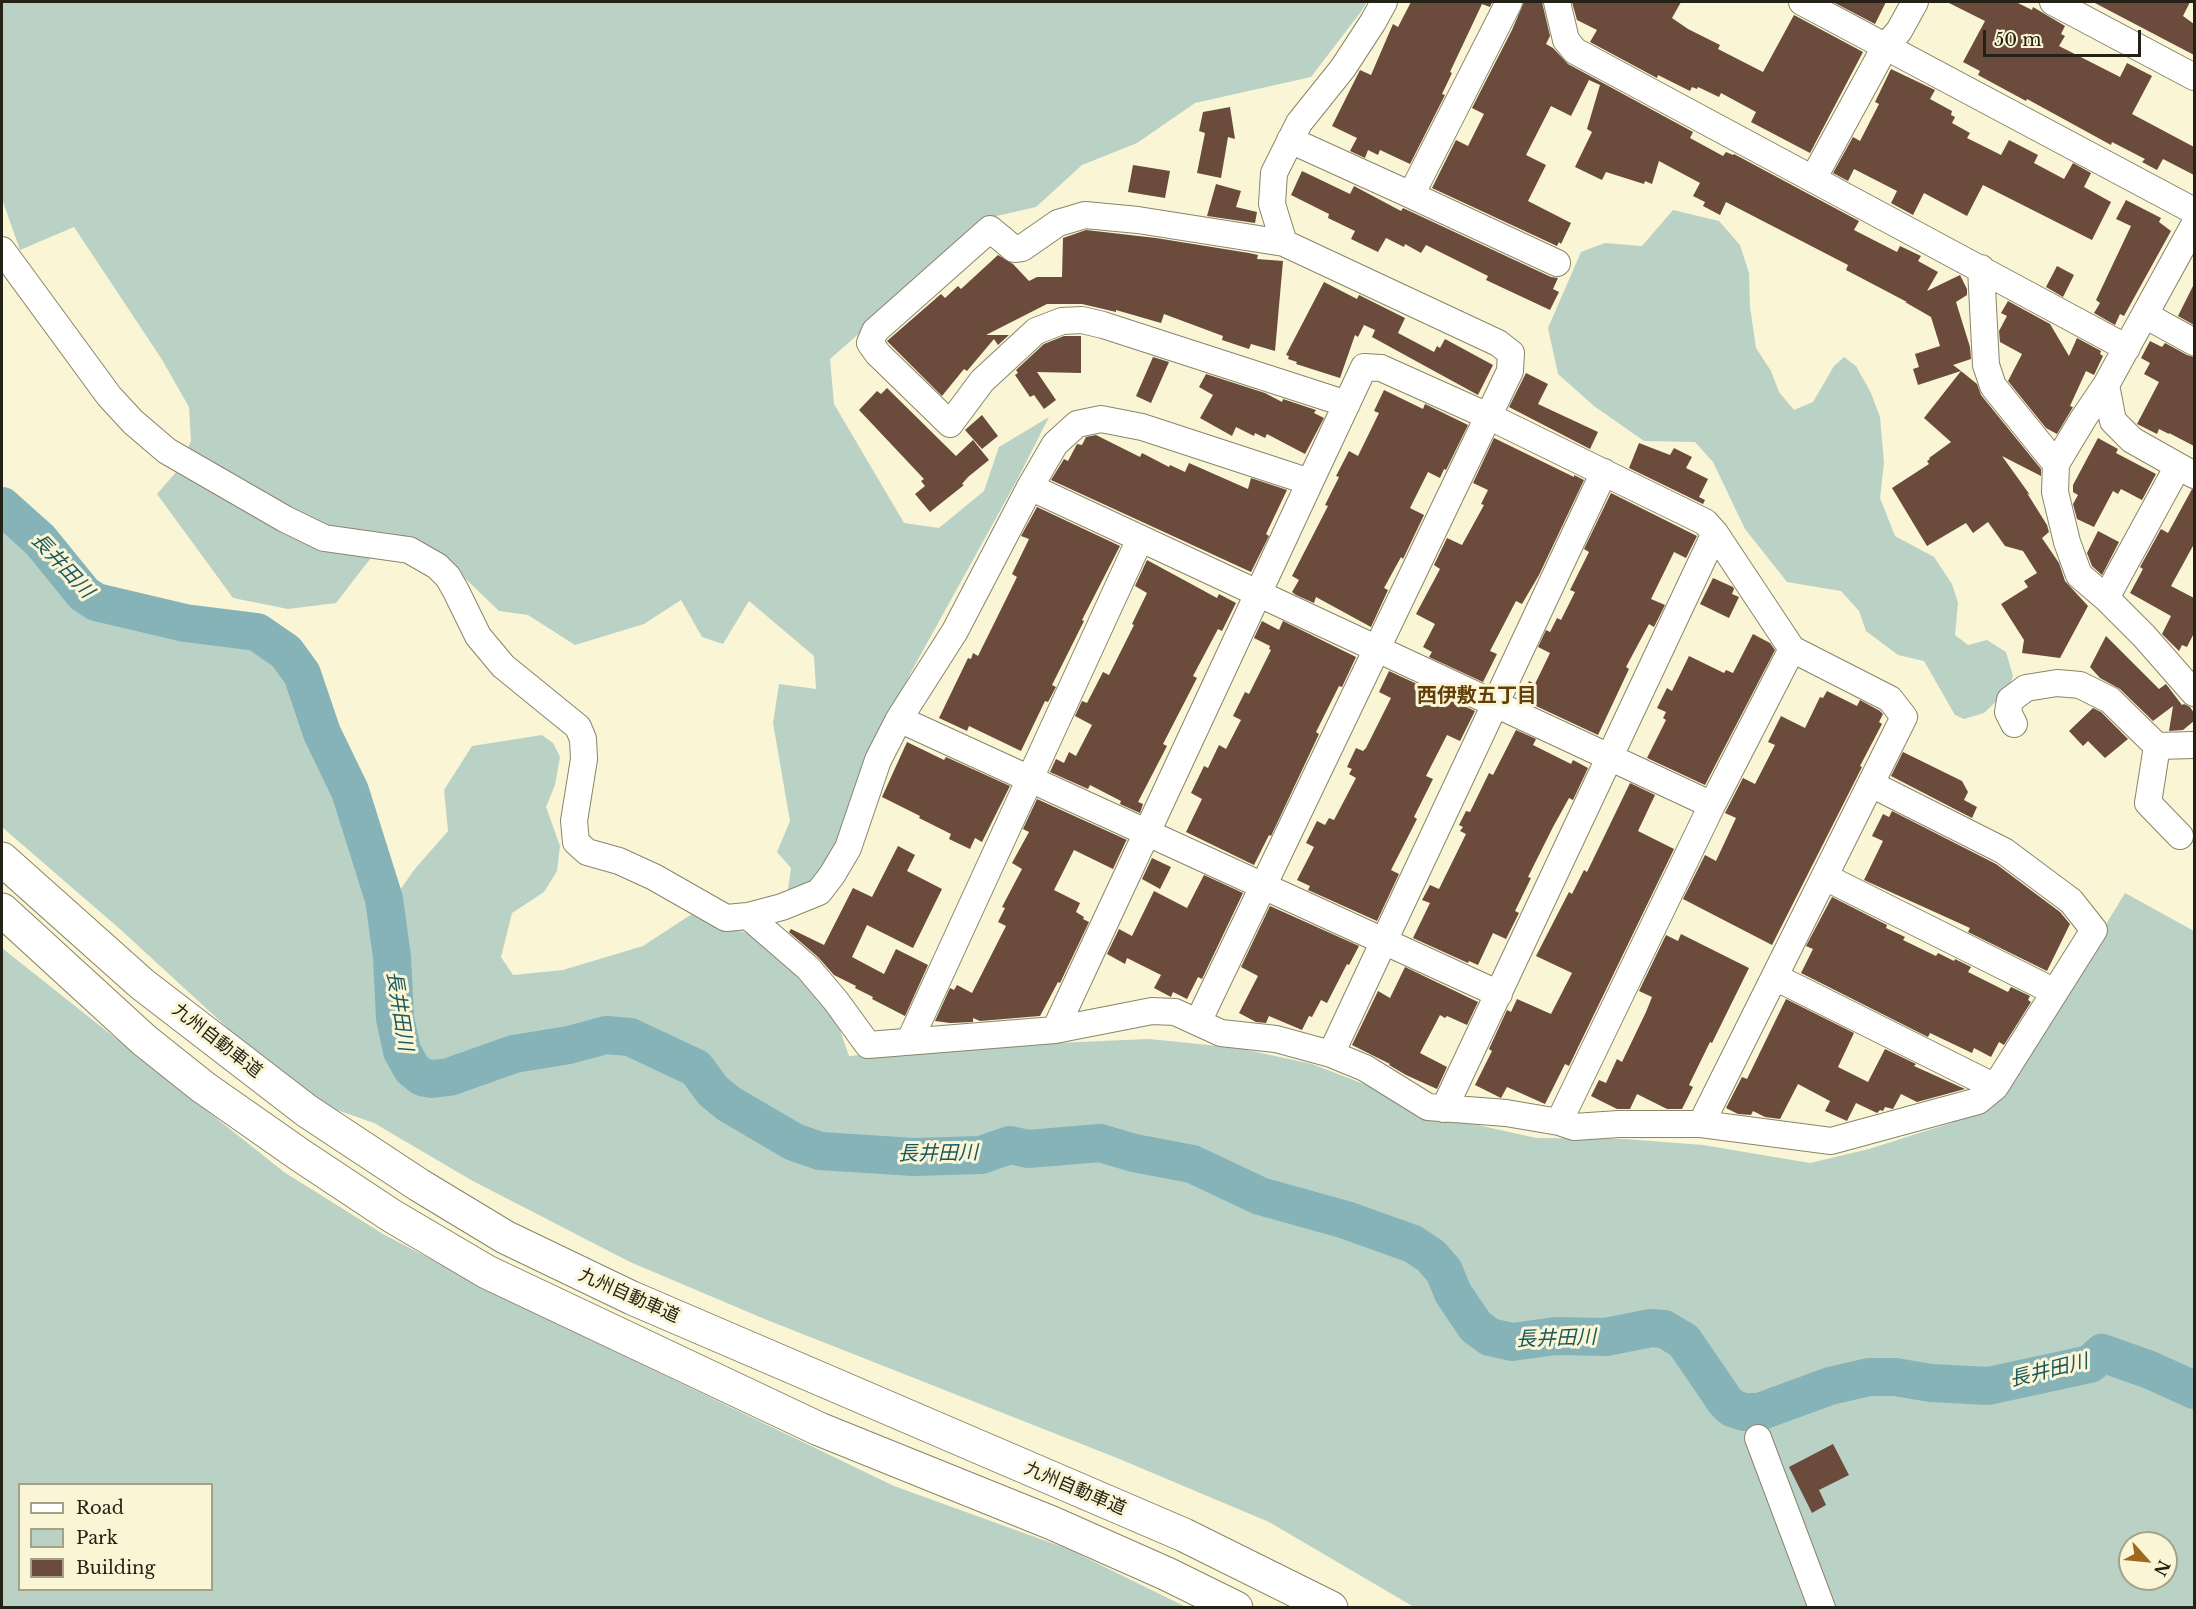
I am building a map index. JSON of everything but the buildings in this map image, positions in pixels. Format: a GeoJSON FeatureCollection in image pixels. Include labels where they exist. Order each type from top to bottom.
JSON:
{"type":"FeatureCollection","features":[{"type":"Feature","properties":{"kind":"highway","name":"九州自動車道"},"geometry":{"type":"LineString","coordinates":[[2,859],[142,984],[307,1111],[419,1185],[505,1238],[632,1298],[1184,1535],[1331,1608]]}},
{"type":"Feature","properties":{"kind":"highway","name":"九州自動車道"},"geometry":{"type":"LineString","coordinates":[[2,910],[144,1041],[203,1087],[392,1216],[487,1272],[819,1429],[1052,1523],[1167,1574],[1236,1608]]}},
{"type":"Feature","properties":{"kind":"street"},"geometry":{"type":"LineString","coordinates":[[1284,243],[1272,204],[1275,172],[1299,123],[1343,68],[1384,2]]}},
{"type":"Feature","properties":{"kind":"street"},"geometry":{"type":"LineString","coordinates":[[1411,195],[1509,2]]}},
{"type":"Feature","properties":{"kind":"street"},"geometry":{"type":"LineString","coordinates":[[1557,2],[1566,40],[1575,51],[2127,348]]}},
{"type":"Feature","properties":{"kind":"street"},"geometry":{"type":"LineString","coordinates":[[1802,2],[2194,211]]}},
{"type":"Feature","properties":{"kind":"street"},"geometry":{"type":"LineString","coordinates":[[1813,179],[1885,47],[1899,31],[1915,2]]}},
{"type":"Feature","properties":{"kind":"street"},"geometry":{"type":"LineString","coordinates":[[2053,2],[2194,77]]}},
{"type":"Feature","properties":{"kind":"street"},"geometry":{"type":"LineString","coordinates":[[1290,140],[1557,262]]}},
{"type":"Feature","properties":{"kind":"street"},"geometry":{"type":"LineString","coordinates":[[1198,1022],[1510,370],[1511,353],[1497,343],[1284,243],[1138,220],[1085,215],[1058,223],[1022,248],[1014,249],[990,229],[875,331],[870,343],[878,354],[950,424],[982,381],[1036,331],[1062,321],[1082,320],[1103,326],[1347,404]]}},
{"type":"Feature","properties":{"kind":"street"},"geometry":{"type":"LineString","coordinates":[[2191,678],[2079,575],[2067,542],[2055,492],[2056,464],[2106,385],[2194,225]]}},
{"type":"Feature","properties":{"kind":"street"},"geometry":{"type":"LineString","coordinates":[[2,250],[109,396],[133,422],[167,451],[285,519],[324,538],[409,550],[437,566],[452,584],[478,636],[503,666],[578,727],[583,739],[584,759],[574,821],[575,837],[579,846],[587,852],[618,861],[654,877],[726,918],[748,916],[782,907],[819,892],[832,875],[848,848],[878,759],[899,719],[955,631],[1055,444],[1077,424],[1101,419],[1142,427],[1310,482]]}},
{"type":"Feature","properties":{"kind":"street"},"geometry":{"type":"LineString","coordinates":[[1981,268],[1986,365],[1993,386],[2056,464]]}},
{"type":"Feature","properties":{"kind":"street"},"geometry":{"type":"LineString","coordinates":[[2145,315],[2194,342]]}},
{"type":"Feature","properties":{"kind":"street"},"geometry":{"type":"LineString","coordinates":[[1055,1030],[1364,367],[1381,368],[1488,416],[1705,522],[1715,533],[1792,649],[1890,699],[1904,717],[1701,1124]]}},
{"type":"Feature","properties":{"kind":"street"},"geometry":{"type":"LineString","coordinates":[[2106,385],[2113,421],[2132,440],[2186,470],[2106,598]]}},
{"type":"Feature","properties":{"kind":"street"},"geometry":{"type":"LineString","coordinates":[[1330,1054],[1604,472]]}},
{"type":"Feature","properties":{"kind":"street"},"geometry":{"type":"LineString","coordinates":[[1030,487],[1712,805]]}},
{"type":"Feature","properties":{"kind":"street"},"geometry":{"type":"LineString","coordinates":[[1444,1109],[1715,533]]}},
{"type":"Feature","properties":{"kind":"street"},"geometry":{"type":"LineString","coordinates":[[910,1040],[1140,539]]}},
{"type":"Feature","properties":{"kind":"street"},"geometry":{"type":"LineString","coordinates":[[1559,1122],[1712,805],[1792,649]]}},
{"type":"Feature","properties":{"kind":"street"},"geometry":{"type":"LineString","coordinates":[[2014,724],[2008,712],[2010,700],[2026,688],[2057,683],[2080,685],[2110,700],[2157,746],[2194,745]]}},
{"type":"Feature","properties":{"kind":"street"},"geometry":{"type":"LineString","coordinates":[[899,719],[1498,994]]}},
{"type":"Feature","properties":{"kind":"street"},"geometry":{"type":"LineString","coordinates":[[2157,746],[2148,803],[2180,836]]}},
{"type":"Feature","properties":{"kind":"street"},"geometry":{"type":"LineString","coordinates":[[748,916],[808,968],[836,1001],[868,1045],[1055,1030],[1152,1011],[1175,1012],[1221,1033],[1276,1039],[1330,1054],[1365,1068],[1428,1107],[1506,1113],[1559,1122],[1574,1127],[1618,1124],[1701,1124],[1831,1141],[1978,1101],[1995,1088],[2094,930],[2071,901],[2004,851],[1871,784]]}},
{"type":"Feature","properties":{"kind":"street"},"geometry":{"type":"LineString","coordinates":[[1825,877],[2055,992]]}},
{"type":"Feature","properties":{"kind":"street"},"geometry":{"type":"LineString","coordinates":[[1774,977],[1995,1088]]}},
{"type":"Feature","properties":{"kind":"street"},"geometry":{"type":"LineString","coordinates":[[1758,1438],[1822,1608]]}},
{"type":"Feature","properties":{"kind":"green space"},"geometry":{"type":"Polygon","coordinates":[[[2,2],[1367,2],[1311,77],[1195,103],[1137,143],[1082,165],[1036,207],[992,217],[830,359],[834,404],[904,523],[939,528],[984,491],[999,447],[1049,417],[1017,480],[910,674],[857,791],[843,842],[811,888],[788,889],[791,868],[777,852],[790,821],[773,723],[779,684],[816,689],[814,656],[749,601],[723,644],[702,637],[681,600],[644,624],[575,645],[528,615],[499,611],[448,562],[403,543],[370,559],[336,603],[288,609],[233,598],[157,494],[178,470],[191,441],[189,407],[161,358],[74,227],[20,250],[2,199],[2,2]]]}},
{"type":"Feature","properties":{"kind":"green space"},"geometry":{"type":"Polygon","coordinates":[[[1673,210],[1719,221],[1740,245],[1749,273],[1750,307],[1756,348],[1771,371],[1779,392],[1794,410],[1813,402],[1834,366],[1844,357],[1856,366],[1871,393],[1880,417],[1884,463],[1880,498],[1895,536],[1934,557],[1952,584],[1958,603],[1955,635],[1968,645],[1987,640],[2006,652],[2013,676],[2008,690],[1984,713],[1964,719],[1955,715],[1924,661],[1898,655],[1866,631],[1859,611],[1841,591],[1787,582],[1745,529],[1713,462],[1695,442],[1644,441],[1594,406],[1558,374],[1548,328],[1581,252],[1605,243],[1642,246],[1673,210]]]}},
{"type":"Feature","properties":{"kind":"green space"},"geometry":{"type":"Polygon","coordinates":[[[2,516],[28,538],[72,595],[97,609],[194,631],[232,632],[274,652],[290,673],[312,722],[338,808],[379,920],[414,870],[448,831],[444,790],[472,746],[542,735],[553,743],[560,757],[555,785],[546,807],[560,846],[557,871],[544,892],[512,913],[501,957],[513,975],[563,970],[643,946],[695,912],[724,928],[754,934],[830,1002],[849,1056],[940,1048],[1149,1039],[1238,1048],[1312,1064],[1460,1121],[1536,1138],[1625,1139],[1703,1145],[1810,1163],[1869,1149],[1951,1123],[1994,1102],[2031,1048],[2125,893],[2194,931],[2194,1607],[1414,1607],[1269,1522],[1117,1458],[767,1320],[630,1262],[471,1180],[374,1123],[320,1104],[233,1033],[121,930],[2,827],[2,516]]]}},
{"type":"Feature","properties":{"kind":"green space"},"geometry":{"type":"Polygon","coordinates":[[[2,948],[284,1172],[383,1234],[508,1300],[894,1486],[1068,1549],[1186,1607],[2,1607],[2,948]]]}},
{"type":"Feature","properties":{"kind":"waterway","name":"長井田川"},"geometry":{"type":"LineString","coordinates":[[2,506],[40,540],[84,594],[96,602],[185,623],[257,632],[286,652],[302,674],[322,733],[350,791],[384,899],[392,957],[395,1018],[402,1051],[412,1069],[422,1077],[432,1079],[449,1077],[514,1054],[569,1045],[606,1035],[630,1037],[696,1068],[713,1091],[729,1104],[794,1142],[820,1151],[914,1157],[981,1155],[1010,1145],[1028,1149],[1100,1143],[1134,1153],[1192,1164],[1260,1196],[1346,1220],[1413,1244],[1431,1256],[1444,1271],[1453,1293],[1476,1327],[1490,1337],[1512,1342],[1556,1336],[1606,1337],[1651,1328],[1664,1329],[1684,1341],[1725,1401],[1732,1408],[1744,1412],[1759,1412],[1830,1386],[1869,1377],[1895,1377],[1931,1383],[1988,1386],[2090,1364],[2102,1353],[2150,1370],[2194,1390]]}},
{"type":"Feature","properties":{"kind":"district","name":"西伊敷五丁目"},"geometry":{"type":"Point","coordinates":[1477,696]}}]}
